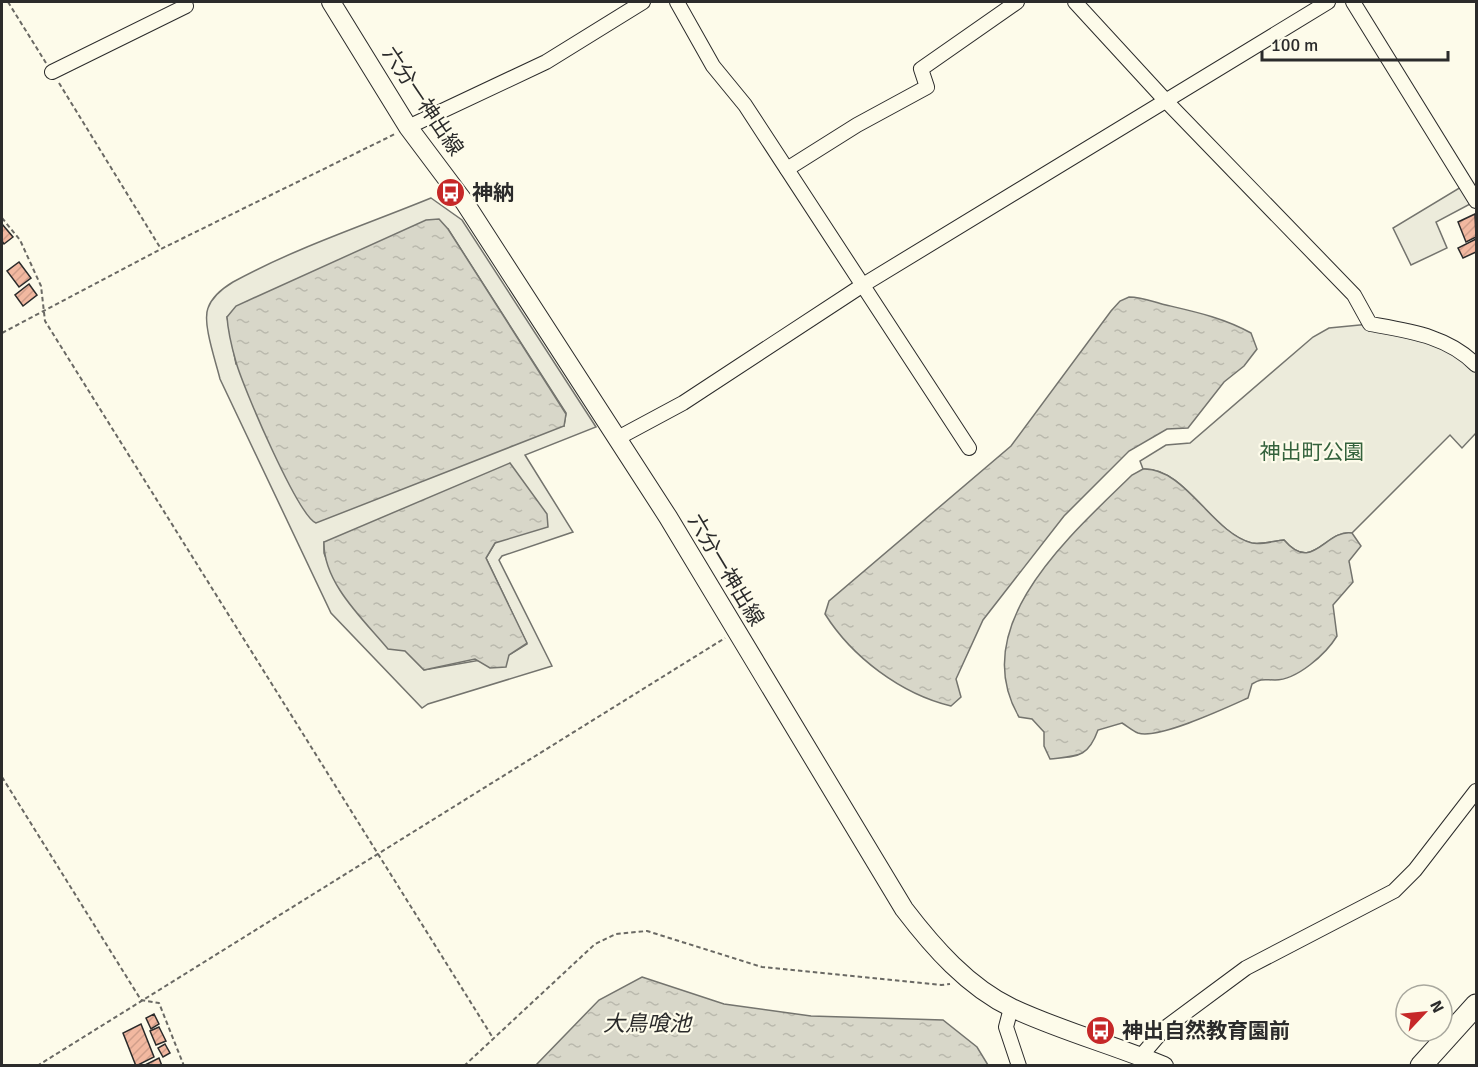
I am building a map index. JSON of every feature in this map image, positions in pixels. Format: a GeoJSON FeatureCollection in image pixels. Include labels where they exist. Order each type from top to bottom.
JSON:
{"type":"FeatureCollection","features":[{"type":"Feature","properties":{"kind":"highway"},"geometry":{"type":"LineString","coordinates":[[1421,1065],[1476,1005]]}},
{"type":"Feature","properties":{"kind":"main road","name":"六分一神出線"},"geometry":{"type":"LineString","coordinates":[[331,2],[408,127],[465,202],[616,439],[736,630],[904,909],[925,936],[970,980],[1011,1008],[1164,1065]]}},
{"type":"Feature","properties":{"kind":"street"},"geometry":{"type":"LineString","coordinates":[[52,72],[186,6],[183,2]]}},
{"type":"Feature","properties":{"kind":"street"},"geometry":{"type":"LineString","coordinates":[[408,127],[546,62],[644,2]]}},
{"type":"Feature","properties":{"kind":"street"},"geometry":{"type":"LineString","coordinates":[[676,2],[713,66],[745,105],[969,448]]}},
{"type":"Feature","properties":{"kind":"street"},"geometry":{"type":"LineString","coordinates":[[787,169],[857,125],[927,87],[921,69],[1017,2]]}},
{"type":"Feature","properties":{"kind":"street"},"geometry":{"type":"LineString","coordinates":[[1075,2],[1166,101],[1354,295],[1370,324],[1442,340],[1463,351],[1476,365]]}},
{"type":"Feature","properties":{"kind":"street"},"geometry":{"type":"LineString","coordinates":[[616,439],[683,403],[862,285],[1328,2]]}},
{"type":"Feature","properties":{"kind":"street"},"geometry":{"type":"LineString","coordinates":[[1353,2],[1476,201]]}},
{"type":"Feature","properties":{"kind":"street"},"geometry":{"type":"LineString","coordinates":[[1141,1056],[1165,1028],[1246,968],[1394,891],[1415,870],[1476,791]]}},
{"type":"Feature","properties":{"kind":"street"},"geometry":{"type":"LineString","coordinates":[[1011,1008],[1006,1027],[1019,1065]]}},
{"type":"Feature","properties":{"kind":"path"},"geometry":{"type":"LineString","coordinates":[[8,2],[161,249]]}},
{"type":"Feature","properties":{"kind":"path"},"geometry":{"type":"LineString","coordinates":[[2,333],[161,249],[408,127]]}},
{"type":"Feature","properties":{"kind":"path"},"geometry":{"type":"LineString","coordinates":[[2,219],[20,240],[41,286],[45,321],[493,1038]]}},
{"type":"Feature","properties":{"kind":"path"},"geometry":{"type":"LineString","coordinates":[[37,1065],[736,630]]}},
{"type":"Feature","properties":{"kind":"path"},"geometry":{"type":"LineString","coordinates":[[2,777],[141,1000],[159,1003],[184,1065]]}},
{"type":"Feature","properties":{"kind":"path"},"geometry":{"type":"LineString","coordinates":[[464,1065],[595,944],[616,934],[647,931],[762,967],[941,986],[970,980]]}},
{"type":"Feature","properties":{"kind":"green space"},"geometry":{"type":"Polygon","coordinates":[[[1461,187],[1472,203],[1436,222],[1447,248],[1411,265],[1393,228],[1461,187]]]}},
{"type":"Feature","properties":{"kind":"green space"},"geometry":{"type":"Polygon","coordinates":[[[431,198],[462,220],[596,427],[525,455],[573,532],[502,556],[499,560],[552,666],[428,704],[422,708],[331,613],[220,379],[210,343],[207,315],[212,300],[233,282],[305,248],[431,198]],[[448,229],[227,317],[236,364],[564,426],[566,413],[448,229]],[[324,542],[324,553],[333,576],[424,670],[509,655],[527,644],[486,558],[495,543],[324,542]]]}},
{"type":"Feature","properties":{"kind":"green space","name":"神出町公園"},"geometry":{"type":"Polygon","coordinates":[[[1370,324],[1442,340],[1476,365],[1476,433],[1462,448],[1450,435],[1352,533],[1334,537],[1319,548],[1303,553],[1284,540],[1251,543],[1237,537],[1224,527],[1172,478],[1158,471],[1143,469],[1140,461],[1166,445],[1190,443],[1313,337],[1329,328],[1370,324]]]}},
{"type":"Feature","properties":{"kind":"water"},"geometry":{"type":"Polygon","coordinates":[[[439,219],[448,229],[566,414],[564,426],[316,523],[308,515],[285,476],[249,397],[236,362],[227,317],[236,306],[426,220],[439,219]]]}},
{"type":"Feature","properties":{"kind":"water"},"geometry":{"type":"Polygon","coordinates":[[[1129,297],[1231,323],[1251,333],[1257,349],[1244,366],[1224,382],[1188,428],[1167,429],[1129,451],[1064,516],[983,620],[956,679],[961,697],[951,706],[914,693],[896,683],[864,659],[836,630],[825,614],[829,601],[1011,446],[1111,311],[1120,301],[1129,297]]]}},
{"type":"Feature","properties":{"kind":"water"},"geometry":{"type":"Polygon","coordinates":[[[510,463],[547,514],[548,527],[495,543],[486,558],[527,643],[509,655],[506,667],[490,668],[475,659],[424,670],[405,651],[388,649],[357,613],[337,586],[330,572],[325,557],[324,542],[510,463]]]}},
{"type":"Feature","properties":{"kind":"water"},"geometry":{"type":"Polygon","coordinates":[[[1143,469],[1158,471],[1172,478],[1224,527],[1252,543],[1284,540],[1303,553],[1319,548],[1334,537],[1352,533],[1361,546],[1349,561],[1353,582],[1333,605],[1337,636],[1318,658],[1301,671],[1284,679],[1255,682],[1252,684],[1248,698],[1225,708],[1176,727],[1148,734],[1138,733],[1122,723],[1098,730],[1090,746],[1080,754],[1050,759],[1044,746],[1044,732],[1032,719],[1019,717],[1006,683],[1006,649],[1015,615],[1033,583],[1056,553],[1132,475],[1143,469]]]}},
{"type":"Feature","properties":{"kind":"water","name":"大鳥喰池"},"geometry":{"type":"Polygon","coordinates":[[[642,977],[724,1004],[811,1016],[943,1020],[977,1047],[988,1065],[536,1065],[599,1000],[642,977]]]}},
{"type":"Feature","properties":{"kind":"building"},"geometry":{"type":"Polygon","coordinates":[[[1475,214],[1476,237],[1466,242],[1458,222],[1475,214]]]}},
{"type":"Feature","properties":{"kind":"building"},"geometry":{"type":"Polygon","coordinates":[[[2,224],[13,237],[4,244],[2,241],[2,224]]]}},
{"type":"Feature","properties":{"kind":"building"},"geometry":{"type":"Polygon","coordinates":[[[1476,239],[1476,252],[1463,258],[1458,248],[1476,239]]]}},
{"type":"Feature","properties":{"kind":"building"},"geometry":{"type":"Polygon","coordinates":[[[19,262],[31,278],[19,287],[7,271],[19,262]]]}},
{"type":"Feature","properties":{"kind":"building"},"geometry":{"type":"Polygon","coordinates":[[[29,284],[37,295],[23,306],[15,295],[29,284]]]}},
{"type":"Feature","properties":{"kind":"building"},"geometry":{"type":"Polygon","coordinates":[[[154,1014],[159,1024],[151,1029],[146,1018],[154,1014]]]}},
{"type":"Feature","properties":{"kind":"building"},"geometry":{"type":"Polygon","coordinates":[[[141,1024],[154,1057],[136,1066],[123,1033],[141,1024]]]}},
{"type":"Feature","properties":{"kind":"building"},"geometry":{"type":"Polygon","coordinates":[[[159,1027],[166,1041],[156,1045],[150,1031],[159,1027]]]}},
{"type":"Feature","properties":{"kind":"building"},"geometry":{"type":"Polygon","coordinates":[[[165,1044],[170,1053],[163,1057],[158,1048],[165,1044]]]}},
{"type":"Feature","properties":{"kind":"building"},"geometry":{"type":"Polygon","coordinates":[[[159,1058],[162,1066],[143,1066],[159,1058]]]}},
{"type":"Feature","properties":{"kind":"place","name":"神納"},"geometry":{"type":"Point","coordinates":[451,193]}},
{"type":"Feature","properties":{"kind":"place","name":"神出自然教育園前"},"geometry":{"type":"Point","coordinates":[1101,1031]}}]}
